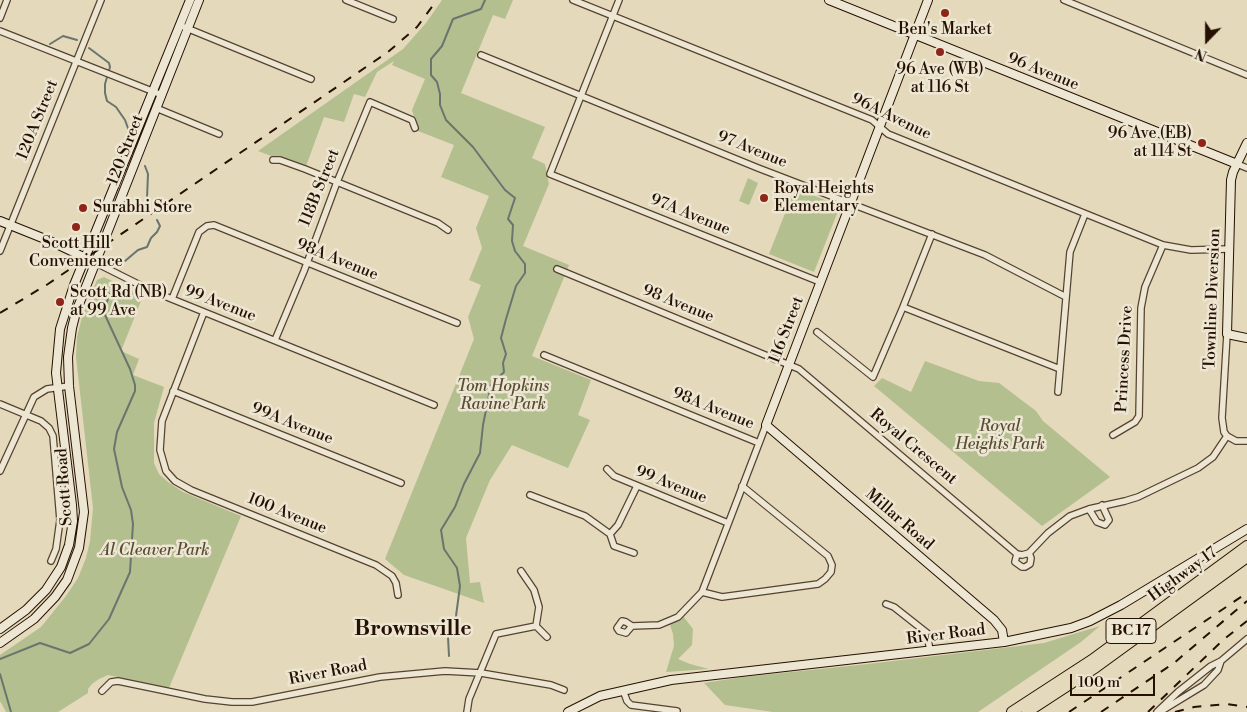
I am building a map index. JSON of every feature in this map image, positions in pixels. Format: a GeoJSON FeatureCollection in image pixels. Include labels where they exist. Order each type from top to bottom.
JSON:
{"type":"FeatureCollection","features":[{"type":"Feature","properties":{"kind":"highway","name":"Highway 17"},"geometry":{"type":"LineString","coordinates":[[1012,712],[1092,660],[1247,546]]}},
{"type":"Feature","properties":{"kind":"highway","name":"Highway 17"},"geometry":{"type":"LineString","coordinates":[[1027,712],[1096,667],[1247,557]]}},
{"type":"Feature","properties":{"kind":"street"},"geometry":{"type":"LineString","coordinates":[[0,18],[8,0]]}},
{"type":"Feature","properties":{"kind":"street","name":"120A Street"},"geometry":{"type":"LineString","coordinates":[[0,250],[101,0]]}},
{"type":"Feature","properties":{"kind":"street","name":"120 Street"},"geometry":{"type":"LineString","coordinates":[[57,388],[56,357],[60,329],[68,302],[190,0]]}},
{"type":"Feature","properties":{"kind":"street","name":"120 Street"},"geometry":{"type":"LineString","coordinates":[[69,386],[68,357],[76,312],[199,0]]}},
{"type":"Feature","properties":{"kind":"street"},"geometry":{"type":"LineString","coordinates":[[346,0],[393,19]]}},
{"type":"Feature","properties":{"kind":"street","name":"96A Avenue"},"geometry":{"type":"LineString","coordinates":[[573,0],[872,120],[888,134],[1162,245],[1191,250],[1229,250]]}},
{"type":"Feature","properties":{"kind":"street"},"geometry":{"type":"LineString","coordinates":[[582,96],[619,0]]}},
{"type":"Feature","properties":{"kind":"street","name":"96 Avenue"},"geometry":{"type":"LineString","coordinates":[[829,0],[1247,168]]}},
{"type":"Feature","properties":{"kind":"street","name":"116 Street"},"geometry":{"type":"LineString","coordinates":[[632,626],[659,625],[678,616],[702,592],[928,0]]}},
{"type":"Feature","properties":{"kind":"street"},"geometry":{"type":"LineString","coordinates":[[1064,0],[1247,75]]}},
{"type":"Feature","properties":{"kind":"street"},"geometry":{"type":"LineString","coordinates":[[180,25],[311,79]]}},
{"type":"Feature","properties":{"kind":"street"},"geometry":{"type":"LineString","coordinates":[[0,31],[162,95]]}},
{"type":"Feature","properties":{"kind":"street","name":"97 Avenue"},"geometry":{"type":"LineString","coordinates":[[481,55],[758,168],[985,255],[1066,297]]}},
{"type":"Feature","properties":{"kind":"street","name":"97A Avenue"},"geometry":{"type":"LineString","coordinates":[[582,96],[550,174],[820,282]]}},
{"type":"Feature","properties":{"kind":"street","name":"118B Street"},"geometry":{"type":"LineString","coordinates":[[276,340],[336,182],[370,102],[412,120],[416,128]]}},
{"type":"Feature","properties":{"kind":"street"},"geometry":{"type":"LineString","coordinates":[[156,108],[219,134]]}},
{"type":"Feature","properties":{"kind":"street","name":"Townline Diversion"},"geometry":{"type":"LineString","coordinates":[[1227,436],[1224,432],[1222,418],[1227,334],[1231,180],[1247,143]]}},
{"type":"Feature","properties":{"kind":"street"},"geometry":{"type":"LineString","coordinates":[[273,160],[280,160],[336,182],[438,223],[448,230]]}},
{"type":"Feature","properties":{"kind":"street"},"geometry":{"type":"LineString","coordinates":[[1058,392],[1070,252],[1085,214]]}},
{"type":"Feature","properties":{"kind":"street","name":"99 Avenue"},"geometry":{"type":"LineString","coordinates":[[0,220],[86,258],[146,289],[434,405]]}},
{"type":"Feature","properties":{"kind":"street","name":"98A Avenue"},"geometry":{"type":"LineString","coordinates":[[172,299],[201,229],[207,226],[218,226],[457,323]]}},
{"type":"Feature","properties":{"kind":"street"},"geometry":{"type":"LineString","coordinates":[[817,332],[873,377],[904,307],[932,234]]}},
{"type":"Feature","properties":{"kind":"street","name":"Princess Drive"},"geometry":{"type":"LineString","coordinates":[[1112,435],[1135,422],[1139,416],[1141,308],[1145,286],[1162,245]]}},
{"type":"Feature","properties":{"kind":"street","name":"98 Avenue"},"geometry":{"type":"LineString","coordinates":[[557,269],[789,364]]}},
{"type":"Feature","properties":{"kind":"street"},"geometry":{"type":"LineString","coordinates":[[904,307],[1060,369]]}},
{"type":"Feature","properties":{"kind":"street"},"geometry":{"type":"LineString","coordinates":[[172,391],[204,312]]}},
{"type":"Feature","properties":{"kind":"street"},"geometry":{"type":"LineString","coordinates":[[1227,334],[1247,338]]}},
{"type":"Feature","properties":{"kind":"street","name":"98A Avenue"},"geometry":{"type":"LineString","coordinates":[[544,355],[760,443]]}},
{"type":"Feature","properties":{"kind":"street","name":"Royal Crescent"},"geometry":{"type":"LineString","coordinates":[[789,364],[799,369],[1017,554],[1015,562],[1022,567],[1030,564],[1031,558],[1029,554],[1052,529],[1070,516],[1102,505],[1125,501],[1198,468],[1213,457],[1227,436]]}},
{"type":"Feature","properties":{"kind":"street"},"geometry":{"type":"LineString","coordinates":[[0,471],[30,401],[37,394],[47,389],[69,386]]}},
{"type":"Feature","properties":{"kind":"street","name":"Scott Road"},"geometry":{"type":"LineString","coordinates":[[0,643],[34,619],[55,597],[67,580],[79,548],[84,505],[69,386]]}},
{"type":"Feature","properties":{"kind":"street","name":"Scott Road"},"geometry":{"type":"LineString","coordinates":[[0,629],[26,610],[46,590],[61,567],[69,544],[73,521],[72,505],[57,388]]}},
{"type":"Feature","properties":{"kind":"street","name":"100 Avenue"},"geometry":{"type":"LineString","coordinates":[[172,391],[161,424],[160,450],[162,460],[169,475],[184,487],[382,568],[394,578],[398,596]]}},
{"type":"Feature","properties":{"kind":"street","name":"99A Avenue"},"geometry":{"type":"LineString","coordinates":[[172,391],[400,482]]}},
{"type":"Feature","properties":{"kind":"street"},"geometry":{"type":"LineString","coordinates":[[0,404],[25,414]]}},
{"type":"Feature","properties":{"kind":"street","name":"Scott Road"},"geometry":{"type":"LineString","coordinates":[[25,414],[46,424],[53,436],[60,514],[58,537],[51,561]]}},
{"type":"Feature","properties":{"kind":"street","name":"Millar Road"},"geometry":{"type":"LineString","coordinates":[[766,425],[998,624],[1002,630],[1004,642]]}},
{"type":"Feature","properties":{"kind":"street"},"geometry":{"type":"LineString","coordinates":[[1227,436],[1236,441],[1247,441]]}},
{"type":"Feature","properties":{"kind":"street","name":"99 Avenue"},"geometry":{"type":"LineString","coordinates":[[607,469],[614,476],[728,523]]}},
{"type":"Feature","properties":{"kind":"street"},"geometry":{"type":"LineString","coordinates":[[610,534],[618,526],[637,486]]}},
{"type":"Feature","properties":{"kind":"street"},"geometry":{"type":"LineString","coordinates":[[702,592],[722,597],[818,584],[825,579],[832,569],[831,560],[828,556],[742,486]]}},
{"type":"Feature","properties":{"kind":"street"},"geometry":{"type":"LineString","coordinates":[[530,494],[585,516],[610,534],[614,546],[634,553]]}},
{"type":"Feature","properties":{"kind":"street"},"geometry":{"type":"LineString","coordinates":[[1089,509],[1097,522],[1105,526],[1109,520],[1102,505]]}},
{"type":"Feature","properties":{"kind":"street","name":"River Road"},"geometry":{"type":"LineString","coordinates":[[568,712],[600,696],[688,677],[930,651],[1004,642],[1051,633],[1090,621],[1133,598],[1247,529]]}},
{"type":"Feature","properties":{"kind":"street"},"geometry":{"type":"LineString","coordinates":[[1017,554],[1029,554]]}},
{"type":"Feature","properties":{"kind":"street"},"geometry":{"type":"LineString","coordinates":[[521,571],[534,590],[539,607],[536,626]]}},
{"type":"Feature","properties":{"kind":"street"},"geometry":{"type":"LineString","coordinates":[[886,604],[894,607],[927,633],[930,651]]}},
{"type":"Feature","properties":{"kind":"street"},"geometry":{"type":"LineString","coordinates":[[536,626],[546,637]]}},
{"type":"Feature","properties":{"kind":"street"},"geometry":{"type":"LineString","coordinates":[[467,712],[469,699],[496,634],[536,626]]}},
{"type":"Feature","properties":{"kind":"street"},"geometry":{"type":"LineString","coordinates":[[1158,712],[1178,692],[1204,671],[1221,661],[1247,639]]}},
{"type":"Feature","properties":{"kind":"street"},"geometry":{"type":"LineString","coordinates":[[1158,712],[1204,685],[1218,670],[1221,661]]}},
{"type":"Feature","properties":{"kind":"street","name":"River Road"},"geometry":{"type":"LineString","coordinates":[[102,691],[110,682],[118,681],[205,699],[252,702],[380,677],[444,671],[481,673],[550,684],[564,690]]}},
{"type":"Feature","properties":{"kind":"street"},"geometry":{"type":"LineString","coordinates":[[623,690],[627,701],[631,705],[677,711]]}},
{"type":"Feature","properties":{"kind":"green space","name":"Tom Hopkins Ravine Park"},"geometry":{"type":"Polygon","coordinates":[[[442,0],[513,0],[505,19],[493,15],[461,93],[545,127],[532,158],[545,164],[549,184],[523,246],[569,265],[532,356],[591,380],[578,415],[590,420],[568,468],[512,445],[490,480],[466,538],[470,583],[480,582],[484,603],[404,575],[385,559],[474,339],[468,317],[481,285],[469,280],[482,248],[476,228],[489,196],[441,177],[454,145],[418,131],[412,110],[425,79],[392,65],[394,61],[377,72],[365,97],[354,94],[344,122],[324,117],[305,169],[258,151],[403,49],[426,23],[442,0]]]}},
{"type":"Feature","properties":{"kind":"green space"},"geometry":{"type":"Polygon","coordinates":[[[748,178],[758,183],[749,205],[739,201],[748,178]]]}},
{"type":"Feature","properties":{"kind":"green space"},"geometry":{"type":"Polygon","coordinates":[[[795,188],[840,206],[814,272],[769,254],[795,188]]]}},
{"type":"Feature","properties":{"kind":"green space","name":"Al Cleaver Park"},"geometry":{"type":"Polygon","coordinates":[[[104,277],[143,296],[121,351],[139,359],[133,375],[164,387],[154,423],[154,463],[159,474],[183,492],[241,516],[169,688],[108,675],[92,684],[88,689],[88,693],[58,712],[6,712],[0,701],[0,655],[41,627],[66,596],[78,578],[90,541],[93,508],[76,357],[77,337],[82,317],[97,280],[104,277]]]}},
{"type":"Feature","properties":{"kind":"green space","name":"Royal Heights Park"},"geometry":{"type":"Polygon","coordinates":[[[925,361],[979,381],[999,383],[1036,411],[1043,421],[1110,477],[1042,526],[874,386],[882,378],[911,392],[925,361]]]}},
{"type":"Feature","properties":{"kind":"green space"},"geometry":{"type":"Polygon","coordinates":[[[683,616],[693,629],[692,645],[678,659],[709,669],[666,672],[674,646],[670,625],[683,616]]]}},
{"type":"Feature","properties":{"kind":"green space"},"geometry":{"type":"Polygon","coordinates":[[[1100,626],[1081,642],[978,712],[773,712],[725,705],[704,683],[1044,643],[1100,626]]]}},
{"type":"Feature","properties":{"kind":"waterway"},"geometry":{"type":"LineString","coordinates":[[449,656],[448,637],[456,616],[460,586],[457,568],[444,549],[441,530],[455,507],[480,453],[483,425],[491,385],[504,372],[503,363],[506,354],[501,338],[516,286],[525,273],[525,264],[515,251],[512,241],[513,225],[508,219],[515,198],[505,190],[473,147],[446,120],[440,105],[437,82],[431,75],[431,59],[442,46],[453,19],[481,9],[485,0]]}},
{"type":"Feature","properties":{"kind":"waterway"},"geometry":{"type":"LineString","coordinates":[[50,44],[63,36],[77,40]]}},
{"type":"Feature","properties":{"kind":"waterway"},"geometry":{"type":"LineString","coordinates":[[89,48],[109,63],[110,67],[105,84],[107,101],[116,107],[125,120],[129,131]]}},
{"type":"Feature","properties":{"kind":"waterway"},"geometry":{"type":"LineString","coordinates":[[145,166],[148,174],[147,198],[149,204]]}},
{"type":"Feature","properties":{"kind":"waterway"},"geometry":{"type":"LineString","coordinates":[[125,261],[138,250],[147,247],[160,226],[157,220]]}},
{"type":"Feature","properties":{"kind":"waterway"},"geometry":{"type":"LineString","coordinates":[[0,659],[40,643],[70,653],[89,644],[109,619],[130,572],[133,524],[131,510],[122,487],[114,449],[117,432],[135,391],[135,385],[130,369],[105,315],[109,294]]}},
{"type":"Feature","properties":{"kind":"waterway"},"geometry":{"type":"LineString","coordinates":[[0,674],[11,712]]}},
{"type":"Feature","properties":{"kind":"railway"},"geometry":{"type":"LineString","coordinates":[[0,313],[48,284],[388,52],[417,27],[437,0]]}},
{"type":"Feature","properties":{"kind":"railway"},"geometry":{"type":"LineString","coordinates":[[1069,712],[1247,593]]}},
{"type":"Feature","properties":{"kind":"railway"},"geometry":{"type":"LineString","coordinates":[[1101,712],[1174,663],[1247,601]]}},
{"type":"Feature","properties":{"kind":"railway"},"geometry":{"type":"LineString","coordinates":[[1148,712],[1223,640],[1247,621]]}},
{"type":"Feature","properties":{"kind":"railway"},"geometry":{"type":"LineString","coordinates":[[1175,712],[1194,707],[1227,704],[1247,707]]}},
{"type":"Feature","properties":{"kind":"place","name":"Ben's Market"},"geometry":{"type":"Point","coordinates":[945,13]}},
{"type":"Feature","properties":{"kind":"place","name":"96 Ave (WB) at 116 St"},"geometry":{"type":"Point","coordinates":[940,52]}},
{"type":"Feature","properties":{"kind":"place","name":"96 Ave (EB) at 114 St"},"geometry":{"type":"Point","coordinates":[1202,143]}},
{"type":"Feature","properties":{"kind":"place","name":"Royal Heights Elementary"},"geometry":{"type":"Point","coordinates":[764,198]}},
{"type":"Feature","properties":{"kind":"place","name":"Surabhi Store"},"geometry":{"type":"Point","coordinates":[83,208]}},
{"type":"Feature","properties":{"kind":"place","name":"Scott Hill Convenience"},"geometry":{"type":"Point","coordinates":[76,227]}},
{"type":"Feature","properties":{"kind":"place","name":"Scott Rd (NB) at 99 Ave"},"geometry":{"type":"Point","coordinates":[60,302]}},
{"type":"Feature","properties":{"kind":"district","name":"Brownsville"},"geometry":{"type":"Point","coordinates":[413,630]}}]}
